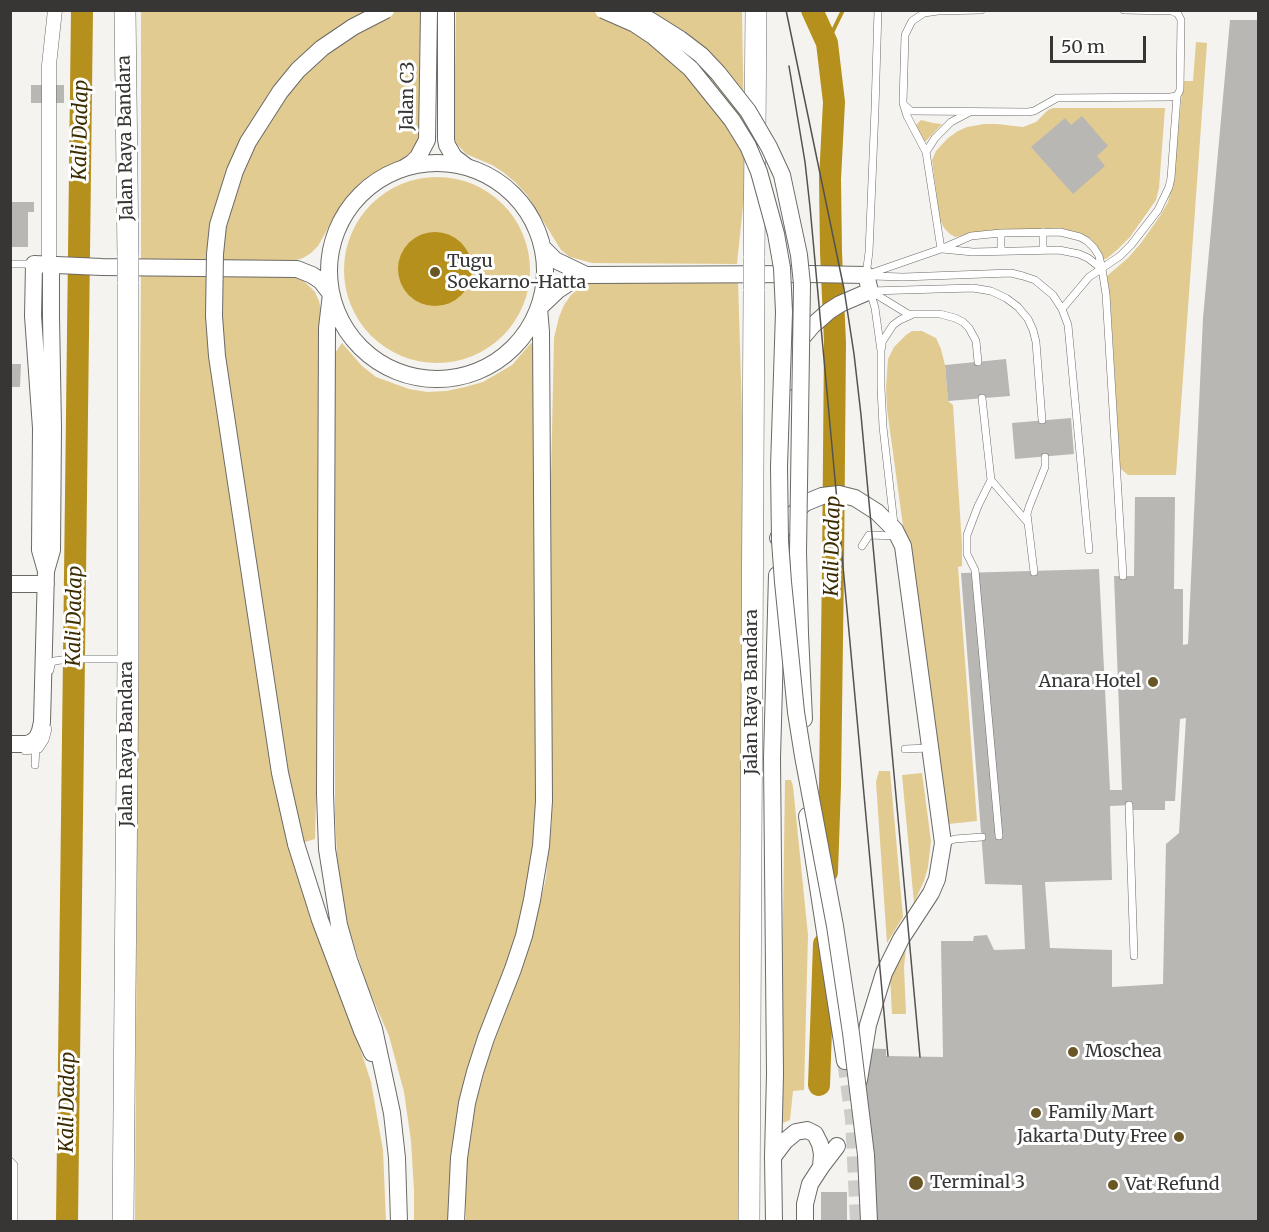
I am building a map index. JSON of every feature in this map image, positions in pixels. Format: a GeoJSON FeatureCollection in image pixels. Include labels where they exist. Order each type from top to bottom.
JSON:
{"type":"FeatureCollection","features":[{"type":"Feature","properties":{"kind":"main road","name":"Jalan Raya Bandara"},"geometry":{"type":"LineString","coordinates":[[123,1221],[128,659],[128,257],[124,10]]}},
{"type":"Feature","properties":{"kind":"main road","name":"Jalan Raya Bandara"},"geometry":{"type":"LineString","coordinates":[[749,1221],[756,10]]}},
{"type":"Feature","properties":{"kind":"street"},"geometry":{"type":"LineString","coordinates":[[10,744],[32,742],[37,744],[43,711],[46,578],[52,550],[47,427],[51,317],[45,264],[49,65],[55,10]]}},
{"type":"Feature","properties":{"kind":"street"},"geometry":{"type":"LineString","coordinates":[[386,10],[322,48],[298,70],[280,92],[248,142],[235,171],[220,217],[214,254],[214,315],[218,356],[280,772],[305,876],[362,1031],[386,1084]]}},
{"type":"Feature","properties":{"kind":"street","name":"Jalan C3"},"geometry":{"type":"LineString","coordinates":[[400,171],[412,164],[427,140],[429,10]]}},
{"type":"Feature","properties":{"kind":"street","name":"Jalan C3"},"geometry":{"type":"LineString","coordinates":[[446,10],[446,139],[449,151],[470,169]]}},
{"type":"Feature","properties":{"kind":"street","name":"Jalan Raya Bandara"},"geometry":{"type":"LineString","coordinates":[[603,10],[635,24],[653,36],[691,69],[732,120],[748,146],[759,172],[776,234],[782,268],[784,312],[779,467],[783,582],[796,712],[835,926],[851,1033],[866,1155],[869,1221]]}},
{"type":"Feature","properties":{"kind":"street"},"geometry":{"type":"LineString","coordinates":[[632,10],[680,39],[701,55],[718,73],[748,111],[769,147],[782,175],[788,200],[799,255],[802,284],[798,552],[806,810],[845,1061]]}},
{"type":"Feature","properties":{"kind":"street"},"geometry":{"type":"LineString","coordinates":[[399,1221],[397,1158],[392,1113],[374,1029],[339,925],[327,849],[325,783],[327,328],[331,294],[329,269],[331,246],[338,226],[358,196],[388,175],[436,163],[470,169],[503,186],[519,202],[533,222],[539,234],[545,259],[539,308],[544,801],[541,846],[524,936],[486,1038],[467,1103],[459,1158],[456,1221]]}},
{"type":"Feature","properties":{"kind":"street"},"geometry":{"type":"LineString","coordinates":[[45,264],[102,267],[297,269],[323,257],[331,246]]}},
{"type":"Feature","properties":{"kind":"street"},"geometry":{"type":"LineString","coordinates":[[542,247],[555,260],[586,275]]}},
{"type":"Feature","properties":{"kind":"street"},"geometry":{"type":"LineString","coordinates":[[297,269],[321,281],[331,294],[344,324],[371,355],[402,373],[423,378],[461,376],[500,358],[524,334],[539,308],[558,290],[586,275],[848,275],[863,288]]}},
{"type":"Feature","properties":{"kind":"street","name":"Jalan Raya Bandara"},"geometry":{"type":"LineString","coordinates":[[774,1221],[772,758],[778,539],[788,377],[794,351],[801,339],[829,311],[863,288]]}},
{"type":"Feature","properties":{"kind":"street"},"geometry":{"type":"LineString","coordinates":[[778,539],[791,516],[805,503],[822,496],[839,494],[862,502],[877,512],[897,533],[903,546],[931,748],[943,843],[937,879],[931,893],[891,956],[884,973],[865,1041],[854,1118]]}},
{"type":"Feature","properties":{"kind":"street"},"geometry":{"type":"LineString","coordinates":[[10,584],[46,578]]}},
{"type":"Feature","properties":{"kind":"street"},"geometry":{"type":"LineString","coordinates":[[773,1157],[785,1141],[796,1132],[807,1130],[815,1134],[820,1144],[821,1167]]}},
{"type":"Feature","properties":{"kind":"street"},"geometry":{"type":"LineString","coordinates":[[805,1221],[805,1204],[810,1184],[837,1146]]}},
{"type":"Feature","properties":{"kind":"lane"},"geometry":{"type":"LineString","coordinates":[[878,10],[869,252],[863,288],[875,308],[881,351]]}},
{"type":"Feature","properties":{"kind":"lane"},"geometry":{"type":"LineString","coordinates":[[940,249],[926,152],[907,116],[904,105],[904,43],[912,21],[924,13],[981,10]]}},
{"type":"Feature","properties":{"kind":"lane"},"geometry":{"type":"LineString","coordinates":[[1062,309],[1089,277],[1120,256],[1131,245],[1163,203],[1171,178],[1177,96],[1180,90],[1180,16],[1172,11],[1124,10]]}},
{"type":"Feature","properties":{"kind":"lane"},"geometry":{"type":"LineString","coordinates":[[904,105],[911,111],[1028,112],[1063,97],[1177,96]]}},
{"type":"Feature","properties":{"kind":"lane"},"geometry":{"type":"LineString","coordinates":[[926,152],[935,138],[951,123],[972,111]]}},
{"type":"Feature","properties":{"kind":"lane"},"geometry":{"type":"LineString","coordinates":[[1043,232],[1043,250]]}},
{"type":"Feature","properties":{"kind":"lane"},"geometry":{"type":"LineString","coordinates":[[863,288],[971,236],[1001,233],[1070,233],[1087,241],[1099,256],[1106,294],[1123,576]]}},
{"type":"Feature","properties":{"kind":"lane"},"geometry":{"type":"LineString","coordinates":[[1001,233],[1001,251]]}},
{"type":"Feature","properties":{"kind":"lane"},"geometry":{"type":"LineString","coordinates":[[940,249],[973,252],[1059,250],[1079,254],[1102,269]]}},
{"type":"Feature","properties":{"kind":"lane"},"geometry":{"type":"LineString","coordinates":[[10,264],[45,264]]}},
{"type":"Feature","properties":{"kind":"lane"},"geometry":{"type":"LineString","coordinates":[[863,288],[903,277],[1011,273],[1035,280],[1053,295],[1062,309],[1068,326],[1089,550]]}},
{"type":"Feature","properties":{"kind":"lane"},"geometry":{"type":"LineString","coordinates":[[863,288],[904,312],[914,315]]}},
{"type":"Feature","properties":{"kind":"lane"},"geometry":{"type":"LineString","coordinates":[[863,288],[974,288],[991,291],[1006,298],[1018,307],[1028,319],[1033,330],[1042,420]]}},
{"type":"Feature","properties":{"kind":"lane"},"geometry":{"type":"LineString","coordinates":[[862,546],[869,535],[897,533],[883,427],[882,342],[893,325],[900,320],[914,315],[940,314],[955,318],[969,327],[976,341],[978,362]]}},
{"type":"Feature","properties":{"kind":"lane"},"geometry":{"type":"LineString","coordinates":[[982,398],[991,480],[967,535],[967,554],[975,570],[999,836]]}},
{"type":"Feature","properties":{"kind":"lane"},"geometry":{"type":"LineString","coordinates":[[1034,572],[1028,523],[1029,507],[1045,467],[1045,457]]}},
{"type":"Feature","properties":{"kind":"lane"},"geometry":{"type":"LineString","coordinates":[[991,480],[1028,523]]}},
{"type":"Feature","properties":{"kind":"lane"},"geometry":{"type":"LineString","coordinates":[[10,752],[37,744],[43,745],[49,723],[50,665],[54,661],[128,659]]}},
{"type":"Feature","properties":{"kind":"lane"},"geometry":{"type":"LineString","coordinates":[[35,765],[37,744]]}},
{"type":"Feature","properties":{"kind":"lane"},"geometry":{"type":"LineString","coordinates":[[905,749],[931,748]]}},
{"type":"Feature","properties":{"kind":"lane"},"geometry":{"type":"LineString","coordinates":[[1129,805],[1134,956]]}},
{"type":"Feature","properties":{"kind":"lane"},"geometry":{"type":"LineString","coordinates":[[943,843],[955,839],[982,837]]}},
{"type":"Feature","properties":{"kind":"lane"},"geometry":{"type":"LineString","coordinates":[[10,1161],[14,1165],[14,1221]]}},
{"type":"Feature","properties":{"kind":"shaded area"},"geometry":{"type":"Polygon","coordinates":[[[141,11],[421,11],[419,68],[421,117],[419,140],[412,155],[379,171],[352,191],[341,205],[318,246],[303,258],[293,261],[141,261],[141,11]]]}},
{"type":"Feature","properties":{"kind":"shaded area"},"geometry":{"type":"Polygon","coordinates":[[[456,11],[742,11],[745,186],[737,264],[592,263],[570,257],[561,250],[527,195],[516,183],[492,165],[466,154],[456,143],[454,133],[456,11]]]}},
{"type":"Feature","properties":{"kind":"shaded area"},"geometry":{"type":"Polygon","coordinates":[[[1196,42],[1207,43],[1176,475],[1128,475],[1120,465],[1107,276],[1141,243],[1168,202],[1174,177],[1183,81],[1193,81],[1196,42]]]}},
{"type":"Feature","properties":{"kind":"shaded area"},"geometry":{"type":"Polygon","coordinates":[[[1053,108],[1165,108],[1159,188],[1156,200],[1130,237],[1106,259],[1103,259],[1091,239],[1077,232],[1054,229],[969,233],[955,237],[950,234],[940,220],[932,160],[936,151],[948,138],[967,127],[997,124],[1023,127],[1036,122],[1053,108]]]}},
{"type":"Feature","properties":{"kind":"shaded area"},"geometry":{"type":"Polygon","coordinates":[[[921,120],[942,124],[925,142],[916,125],[921,120]]]}},
{"type":"Feature","properties":{"kind":"shaded area"},"geometry":{"type":"Polygon","coordinates":[[[446,177],[473,184],[489,192],[503,204],[515,218],[523,234],[529,252],[529,288],[523,306],[515,322],[503,336],[489,348],[473,356],[455,362],[428,363],[401,356],[385,348],[359,322],[345,288],[344,261],[351,234],[359,218],[385,192],[419,178],[446,177]]]}},
{"type":"Feature","properties":{"kind":"shaded area"},"geometry":{"type":"Polygon","coordinates":[[[435,232],[449,235],[461,243],[469,255],[472,269],[469,283],[461,295],[449,303],[435,306],[421,303],[409,295],[401,283],[398,269],[401,255],[409,243],[421,235],[435,232]]]}},
{"type":"Feature","properties":{"kind":"shaded area"},"geometry":{"type":"Polygon","coordinates":[[[141,273],[290,276],[300,278],[315,292],[319,301],[321,310],[317,546],[318,727],[315,839],[288,847],[311,920],[357,1039],[371,1082],[383,1150],[386,1221],[135,1222],[141,273]]]}},
{"type":"Feature","properties":{"kind":"shaded area"},"geometry":{"type":"Polygon","coordinates":[[[597,277],[738,280],[744,481],[740,924],[741,1221],[466,1222],[466,1170],[475,1105],[489,1055],[531,941],[546,878],[552,819],[550,525],[554,338],[559,317],[571,295],[585,283],[597,277]]]}},
{"type":"Feature","properties":{"kind":"shaded area"},"geometry":{"type":"Polygon","coordinates":[[[912,331],[922,331],[936,338],[945,365],[948,401],[953,405],[962,545],[962,566],[958,567],[977,821],[948,824],[887,409],[888,359],[894,347],[912,331]]]}},
{"type":"Feature","properties":{"kind":"shaded area"},"geometry":{"type":"Polygon","coordinates":[[[342,343],[362,366],[376,377],[409,389],[427,392],[446,391],[483,382],[512,365],[531,343],[538,347],[537,815],[531,870],[521,921],[482,1037],[452,1221],[414,1221],[411,1141],[404,1092],[389,1036],[368,988],[349,929],[338,875],[335,815],[335,353],[342,343]]]}},
{"type":"Feature","properties":{"kind":"shaded area"},"geometry":{"type":"Polygon","coordinates":[[[879,771],[890,771],[903,917],[887,943],[876,782],[879,771]]]}},
{"type":"Feature","properties":{"kind":"shaded area"},"geometry":{"type":"Polygon","coordinates":[[[922,773],[931,841],[928,867],[914,903],[902,775],[922,773]]]}},
{"type":"Feature","properties":{"kind":"shaded area"},"geometry":{"type":"Polygon","coordinates":[[[785,780],[791,780],[793,786],[808,935],[804,1090],[793,1091],[790,1120],[780,1124],[785,780]]]}},
{"type":"Feature","properties":{"kind":"shaded area"},"geometry":{"type":"Polygon","coordinates":[[[906,948],[904,967],[906,1014],[892,1014],[890,976],[900,953],[906,948]]]}},
{"type":"Feature","properties":{"kind":"building","name":"Terminal 3"},"geometry":{"type":"Polygon","coordinates":[[[1230,20],[1258,20],[1258,1222],[863,1222],[855,1048],[886,1049],[886,1056],[943,1057],[941,941],[973,941],[974,936],[987,935],[994,950],[1025,949],[1022,885],[985,884],[961,573],[1099,569],[1110,790],[1122,790],[1114,576],[1134,576],[1135,497],[1175,497],[1174,589],[1183,589],[1183,645],[1188,644],[1203,318],[1230,20]],[[1186,718],[1180,719],[1175,801],[1165,801],[1165,810],[1133,810],[1133,805],[1110,806],[1112,880],[1045,882],[1050,948],[1112,950],[1112,987],[1163,984],[1166,844],[1179,833],[1186,718]]]}},
{"type":"Feature","properties":{"kind":"building"},"geometry":{"type":"Polygon","coordinates":[[[31,85],[64,85],[64,103],[31,103],[31,85]]]}},
{"type":"Feature","properties":{"kind":"building"},"geometry":{"type":"Polygon","coordinates":[[[1082,116],[1108,146],[1097,156],[1105,166],[1073,194],[1031,147],[1065,118],[1071,125],[1082,116]]]}},
{"type":"Feature","properties":{"kind":"building"},"geometry":{"type":"Polygon","coordinates":[[[11,202],[34,202],[34,212],[28,212],[28,247],[10,247],[11,202]]]}},
{"type":"Feature","properties":{"kind":"building"},"geometry":{"type":"Polygon","coordinates":[[[1006,359],[1010,396],[948,401],[945,365],[1006,359]]]}},
{"type":"Feature","properties":{"kind":"building"},"geometry":{"type":"Polygon","coordinates":[[[10,364],[21,364],[20,387],[10,387],[10,364]]]}},
{"type":"Feature","properties":{"kind":"building"},"geometry":{"type":"Polygon","coordinates":[[[1071,418],[1074,454],[1015,459],[1012,423],[1071,418]]]}},
{"type":"Feature","properties":{"kind":"building"},"geometry":{"type":"Polygon","coordinates":[[[821,1192],[847,1192],[847,1222],[821,1222],[821,1192]]]}},
{"type":"Feature","properties":{"kind":"waterway","name":"Kali Dadap"},"geometry":{"type":"LineString","coordinates":[[67,1222],[82,10]]}},
{"type":"Feature","properties":{"kind":"waterway","name":"Kali Dadap"},"geometry":{"type":"LineString","coordinates":[[812,10],[827,43],[834,102],[830,179],[835,343],[827,872]]}},
{"type":"Feature","properties":{"kind":"waterway"},"geometry":{"type":"LineString","coordinates":[[827,43],[843,10]]}},
{"type":"Feature","properties":{"kind":"waterway","name":"Kali Dadap"},"geometry":{"type":"LineString","coordinates":[[819,1085],[824,944]]}},
{"type":"Feature","properties":{"kind":"tunnel"},"geometry":{"type":"LineString","coordinates":[[845,1061],[853,1118],[858,1222]]}},
{"type":"Feature","properties":{"kind":"tram line"},"geometry":{"type":"LineString","coordinates":[[786,10],[844,289],[854,354],[920,1057]]}},
{"type":"Feature","properties":{"kind":"tram line"},"geometry":{"type":"LineString","coordinates":[[789,66],[810,207],[888,1056]]}},
{"type":"Feature","properties":{"kind":"place","name":"Tugu Soekarno-Hatta"},"geometry":{"type":"Point","coordinates":[435,272]}},
{"type":"Feature","properties":{"kind":"place","name":"Anara Hotel"},"geometry":{"type":"Point","coordinates":[1153,682]}},
{"type":"Feature","properties":{"kind":"place","name":"Moschea"},"geometry":{"type":"Point","coordinates":[1073,1052]}},
{"type":"Feature","properties":{"kind":"place","name":"Family Mart"},"geometry":{"type":"Point","coordinates":[1036,1113]}},
{"type":"Feature","properties":{"kind":"place","name":"Jakarta Duty Free"},"geometry":{"type":"Point","coordinates":[1179,1137]}},
{"type":"Feature","properties":{"kind":"place","name":"Terminal 3"},"geometry":{"type":"Point","coordinates":[916,1183]}},
{"type":"Feature","properties":{"kind":"place","name":"Vat Refund"},"geometry":{"type":"Point","coordinates":[1113,1185]}}]}
